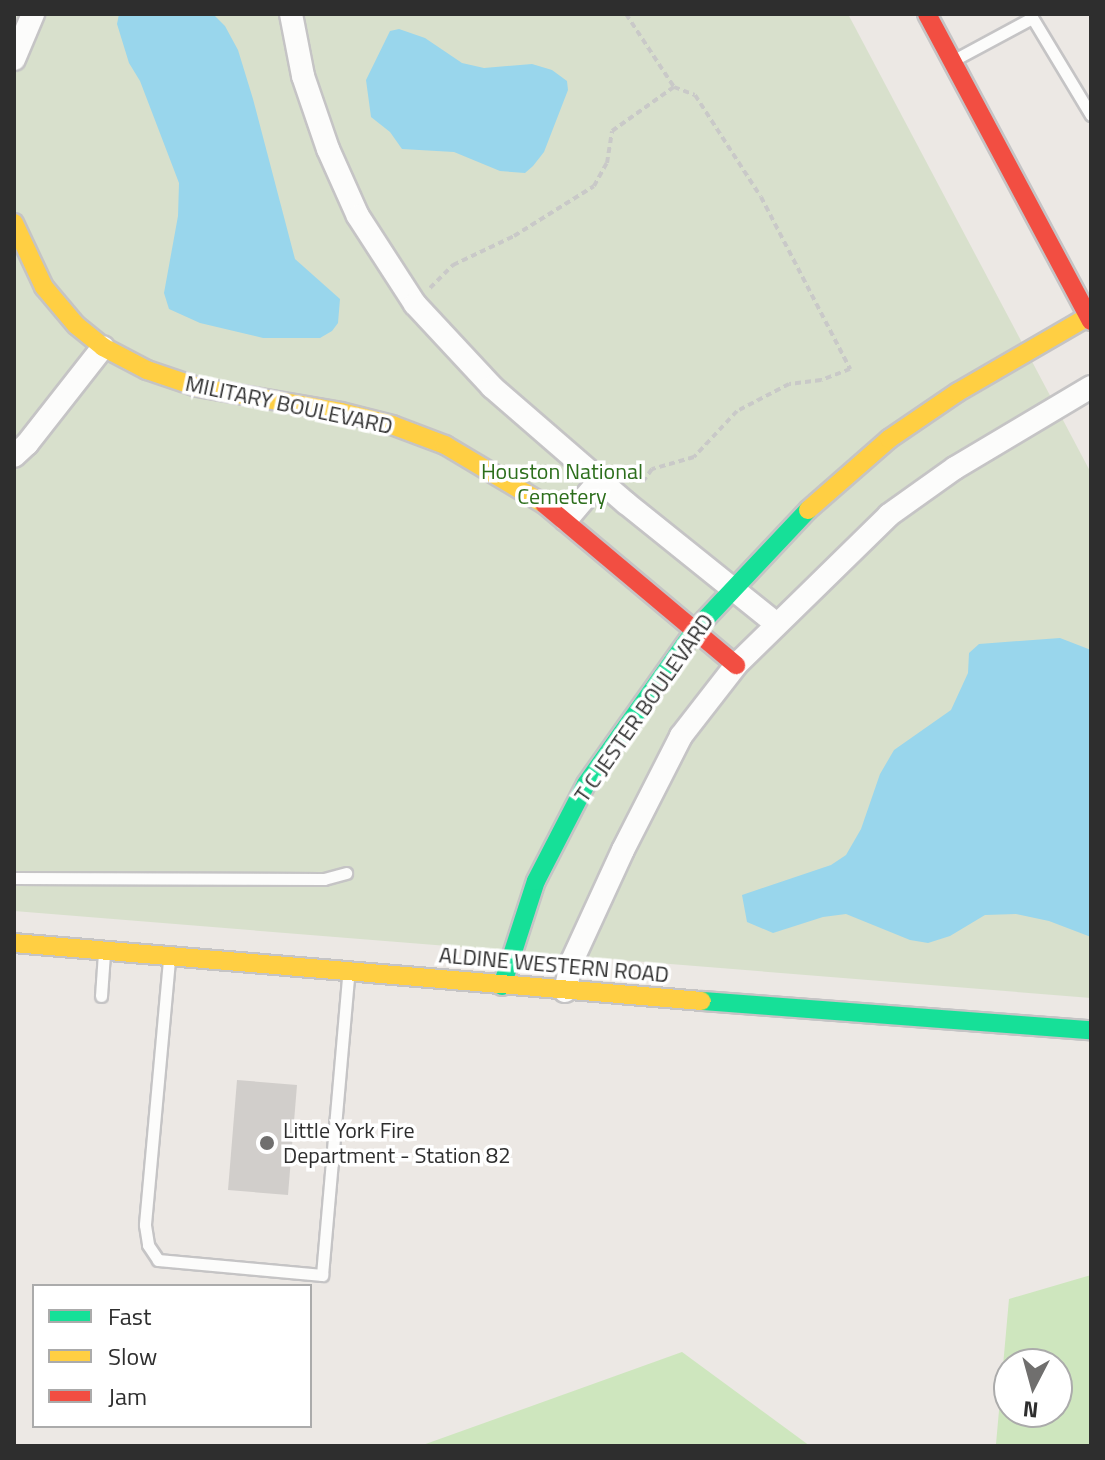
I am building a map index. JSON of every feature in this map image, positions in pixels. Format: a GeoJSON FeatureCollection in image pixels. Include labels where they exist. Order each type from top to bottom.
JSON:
{"type":"FeatureCollection","features":[{"type":"Feature","properties":{"kind":"street"},"geometry":{"type":"LineString","coordinates":[[14,59],[33,14]]}},
{"type":"Feature","properties":{"kind":"street"},"geometry":{"type":"LineString","coordinates":[[291,14],[303,76],[328,149],[358,216],[415,304],[469,365],[626,503],[775,623]]}},
{"type":"Feature","properties":{"kind":"street"},"geometry":{"type":"LineString","coordinates":[[931,15],[952,61],[1090,317]]}},
{"type":"Feature","properties":{"kind":"street","name":"MILITARY BOULEVARD"},"geometry":{"type":"LineString","coordinates":[[14,223],[44,287],[76,325],[103,347],[147,370],[197,387],[341,412],[419,435],[486,468],[566,520],[736,665]]}},
{"type":"Feature","properties":{"kind":"street","name":"T C JESTER BOULEVARD"},"geometry":{"type":"LineString","coordinates":[[502,986],[536,881],[586,784],[695,630],[807,510],[889,439],[958,392],[1090,317]]}},
{"type":"Feature","properties":{"kind":"street"},"geometry":{"type":"LineString","coordinates":[[14,456],[103,347]]}},
{"type":"Feature","properties":{"kind":"street"},"geometry":{"type":"LineString","coordinates":[[565,991],[572,961],[616,864],[681,736],[736,665],[775,623],[889,515],[955,468],[1091,387]]}},
{"type":"Feature","properties":{"kind":"street"},"geometry":{"type":"LineString","coordinates":[[566,520],[600,480]]}},
{"type":"Feature","properties":{"kind":"street","name":"ALDINE WESTERN ROAD"},"geometry":{"type":"LineString","coordinates":[[14,943],[502,986],[1091,1030]]}},
{"type":"Feature","properties":{"kind":"lane"},"geometry":{"type":"LineString","coordinates":[[952,61],[1031,16],[1091,115]]}},
{"type":"Feature","properties":{"kind":"lane"},"geometry":{"type":"LineString","coordinates":[[14,878],[324,879],[346,873]]}},
{"type":"Feature","properties":{"kind":"lane"},"geometry":{"type":"LineString","coordinates":[[101,996],[105,950]]}},
{"type":"Feature","properties":{"kind":"lane"},"geometry":{"type":"LineString","coordinates":[[170,955],[145,1225],[148,1245],[158,1260],[193,1264],[322,1275],[349,972]]}},
{"type":"Feature","properties":{"kind":"path"},"geometry":{"type":"LineString","coordinates":[[626,14],[674,87],[695,95],[761,197],[850,369],[821,380],[789,384],[737,411],[694,457],[652,469],[626,503]]}},
{"type":"Feature","properties":{"kind":"path"},"geometry":{"type":"LineString","coordinates":[[415,304],[453,265],[514,236],[594,186],[603,174],[612,131],[674,87]]}},
{"type":"Feature","properties":{"kind":"green space","name":"Houston National Cemetery"},"geometry":{"type":"Polygon","coordinates":[[[14,14],[848,14],[1091,473],[1091,998],[14,911],[14,14]]]}},
{"type":"Feature","properties":{"kind":"green space"},"geometry":{"type":"Polygon","coordinates":[[[1091,1275],[1091,1446],[990,1446],[996,1444],[997,1428],[1073,1428],[1073,1348],[1005,1348],[1009,1299],[1091,1275]]]}},
{"type":"Feature","properties":{"kind":"green space"},"geometry":{"type":"Polygon","coordinates":[[[682,1352],[810,1446],[420,1446],[682,1352]]]}},
{"type":"Feature","properties":{"kind":"water"},"geometry":{"type":"Polygon","coordinates":[[[119,14],[213,14],[225,26],[238,50],[253,99],[295,259],[340,299],[338,323],[332,331],[320,338],[263,338],[200,323],[169,309],[164,293],[178,216],[179,183],[140,81],[129,63],[117,24],[119,14]]]}},
{"type":"Feature","properties":{"kind":"water"},"geometry":{"type":"Polygon","coordinates":[[[399,29],[425,38],[462,63],[484,68],[532,64],[552,70],[567,81],[568,90],[544,152],[533,166],[525,173],[500,171],[454,152],[402,149],[390,132],[371,117],[366,80],[390,31],[399,29]]]}},
{"type":"Feature","properties":{"kind":"water"},"geometry":{"type":"Polygon","coordinates":[[[1060,638],[1091,650],[1091,937],[1049,921],[1016,914],[985,915],[950,936],[928,943],[910,940],[846,914],[823,917],[773,933],[747,922],[742,895],[831,865],[846,855],[861,829],[880,774],[894,750],[951,710],[968,673],[969,653],[979,644],[1060,638]]]}},
{"type":"Feature","properties":{"kind":"building"},"geometry":{"type":"Polygon","coordinates":[[[237,1080],[297,1085],[288,1195],[228,1190],[237,1080]]]}},
{"type":"Feature","properties":{"kind":"traffic: fast"},"geometry":{"type":"LineString","coordinates":[[502,986],[536,881],[586,784],[695,630],[808,510]]}},
{"type":"Feature","properties":{"kind":"traffic: fast"},"geometry":{"type":"LineString","coordinates":[[702,1001],[1091,1030]]}},
{"type":"Feature","properties":{"kind":"traffic: slow"},"geometry":{"type":"LineString","coordinates":[[14,223],[44,287],[76,325],[103,347],[147,370],[197,387],[341,412],[392,425],[445,445],[544,504]]}},
{"type":"Feature","properties":{"kind":"traffic: slow"},"geometry":{"type":"LineString","coordinates":[[808,510],[889,439],[958,392],[1091,315]]}},
{"type":"Feature","properties":{"kind":"traffic: slow"},"geometry":{"type":"LineString","coordinates":[[14,943],[702,1001]]}},
{"type":"Feature","properties":{"kind":"traffic: jam"},"geometry":{"type":"LineString","coordinates":[[927,14],[1091,321]]}},
{"type":"Feature","properties":{"kind":"traffic: jam"},"geometry":{"type":"LineString","coordinates":[[544,504],[736,665]]}},
{"type":"Feature","properties":{"kind":"place","name":"Little York Fire Department - Station 82"},"geometry":{"type":"Point","coordinates":[267,1143]}}]}
